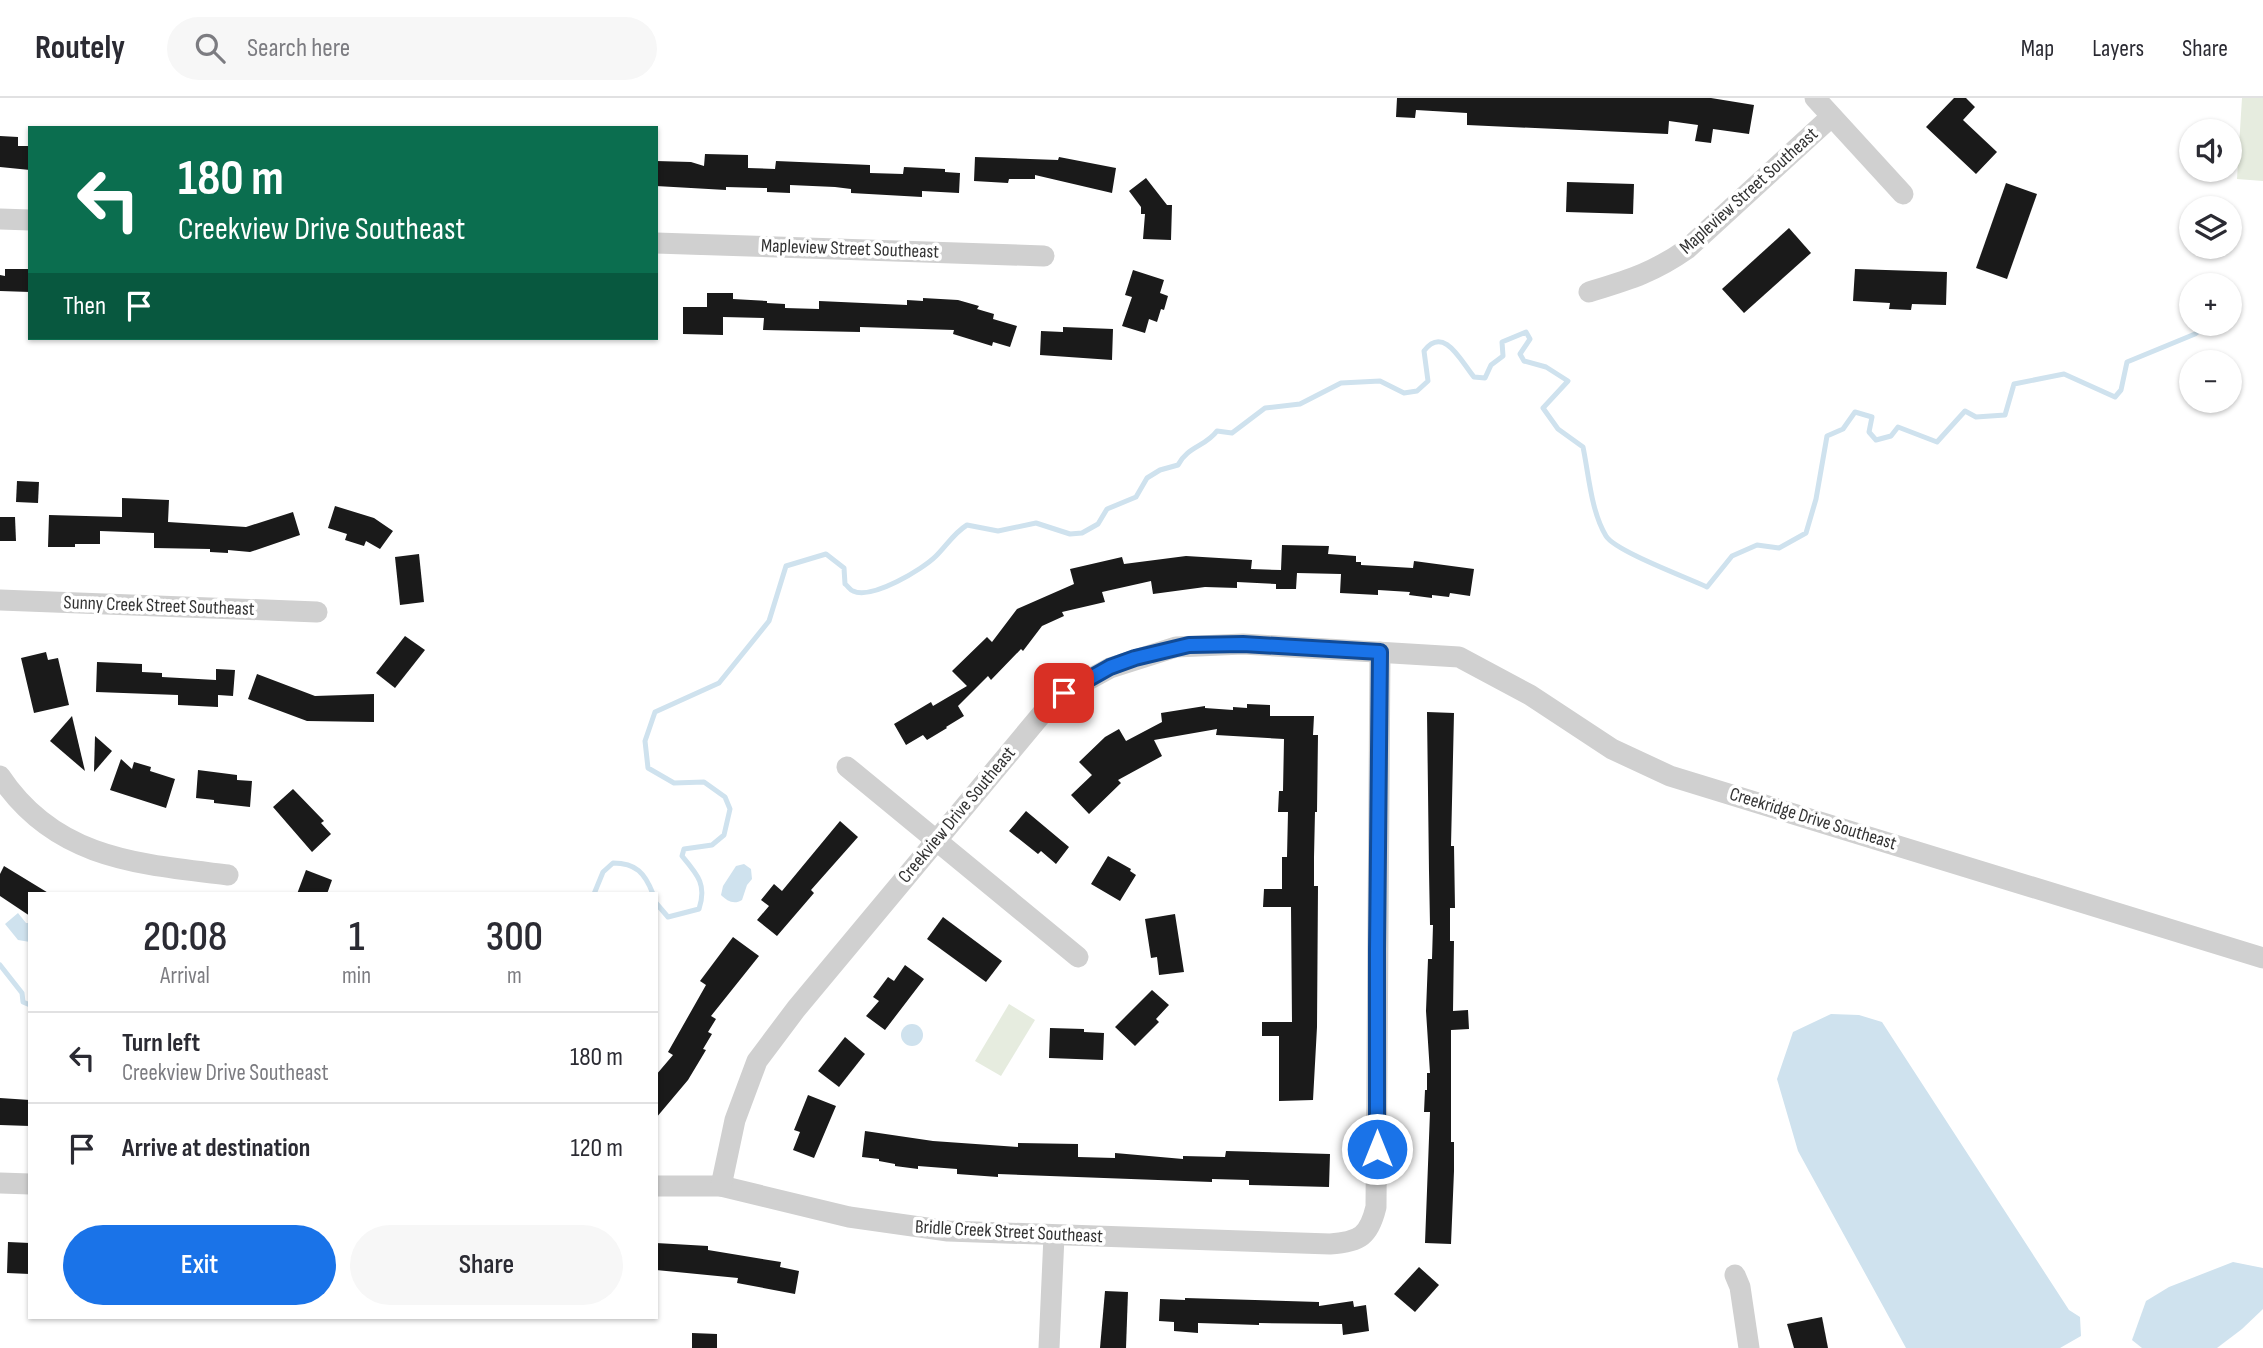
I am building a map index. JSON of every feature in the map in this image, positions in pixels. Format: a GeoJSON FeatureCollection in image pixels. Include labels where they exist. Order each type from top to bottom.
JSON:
{"type":"FeatureCollection","features":[{"type":"Feature","properties":{"kind":"street"},"geometry":{"type":"LineString","coordinates":[[1815,98],[1903,194]]}},
{"type":"Feature","properties":{"kind":"street","name":"Mapleview Street Southeast"},"geometry":{"type":"LineString","coordinates":[[1588,292],[1641,277],[1664,266],[1687,249],[1831,117]]}},
{"type":"Feature","properties":{"kind":"street"},"geometry":{"type":"LineString","coordinates":[[0,219],[28,220]]}},
{"type":"Feature","properties":{"kind":"street","name":"Mapleview Street Southeast"},"geometry":{"type":"LineString","coordinates":[[658,243],[1044,256]]}},
{"type":"Feature","properties":{"kind":"street","name":"Sunny Creek Street Southeast"},"geometry":{"type":"LineString","coordinates":[[0,600],[317,612]]}},
{"type":"Feature","properties":{"kind":"street","name":"Creekview Drive Southeast"},"geometry":{"type":"LineString","coordinates":[[721,1186],[735,1120],[757,1061],[796,1009],[937,839],[1046,709],[1064,693],[1110,667],[1145,655],[1194,645],[1243,644],[1380,652]]}},
{"type":"Feature","properties":{"kind":"street","name":"Creekridge Drive Southeast"},"geometry":{"type":"LineString","coordinates":[[1380,652],[1459,657],[1530,695],[1612,749],[1670,776],[2263,958]]}},
{"type":"Feature","properties":{"kind":"street","name":"Bridle Creek Street Southeast"},"geometry":{"type":"LineString","coordinates":[[658,1186],[721,1186],[849,1217],[948,1231],[1330,1244],[1364,1236],[1372,1224],[1376,1207],[1380,652]]}},
{"type":"Feature","properties":{"kind":"street"},"geometry":{"type":"LineString","coordinates":[[847,767],[1078,957]]}},
{"type":"Feature","properties":{"kind":"street"},"geometry":{"type":"LineString","coordinates":[[0,776],[27,808],[55,832],[78,845],[106,856],[228,875]]}},
{"type":"Feature","properties":{"kind":"street"},"geometry":{"type":"LineString","coordinates":[[0,1183],[28,1184]]}},
{"type":"Feature","properties":{"kind":"street"},"geometry":{"type":"LineString","coordinates":[[1048,1348],[1054,1236]]}},
{"type":"Feature","properties":{"kind":"street"},"geometry":{"type":"LineString","coordinates":[[1735,1275],[1740,1287],[1749,1348]]}},
{"type":"Feature","properties":{"kind":"shaded area"},"geometry":{"type":"Polygon","coordinates":[[[2242,98],[2263,98],[2263,181],[2242,179],[2242,98]]]}},
{"type":"Feature","properties":{"kind":"shaded area"},"geometry":{"type":"Polygon","coordinates":[[[1009,1004],[1035,1020],[1001,1076],[975,1061],[1009,1004]]]}},
{"type":"Feature","properties":{"kind":"water"},"geometry":{"type":"Polygon","coordinates":[[[744,864],[751,869],[752,879],[742,900],[731,902],[721,895],[723,886],[736,866],[744,864]]]}},
{"type":"Feature","properties":{"kind":"water"},"geometry":{"type":"Polygon","coordinates":[[[18,913],[28,923],[28,942],[18,940],[5,924],[18,913]]]}},
{"type":"Feature","properties":{"kind":"water"},"geometry":{"type":"Polygon","coordinates":[[[1831,1014],[1859,1015],[1882,1022],[2069,1310],[2080,1317],[2081,1336],[2060,1348],[1906,1348],[1798,1151],[1777,1079],[1793,1032],[1831,1014]]]}},
{"type":"Feature","properties":{"kind":"water"},"geometry":{"type":"Polygon","coordinates":[[[912,1024],[920,1027],[923,1035],[920,1043],[912,1046],[904,1043],[901,1035],[904,1027],[912,1024]]]}},
{"type":"Feature","properties":{"kind":"water"},"geometry":{"type":"Polygon","coordinates":[[[2233,1262],[2263,1268],[2263,1309],[2242,1329],[2217,1348],[2142,1348],[2132,1340],[2146,1301],[2169,1287],[2233,1262]]]}},
{"type":"Feature","properties":{"kind":"building"},"geometry":{"type":"Polygon","coordinates":[[[1397,98],[1711,98],[1754,105],[1749,134],[1713,129],[1711,143],[1695,141],[1698,125],[1669,121],[1668,134],[1467,125],[1467,113],[1416,110],[1415,118],[1396,117],[1397,98]]]}},
{"type":"Feature","properties":{"kind":"building"},"geometry":{"type":"Polygon","coordinates":[[[1954,98],[1966,98],[1975,107],[1963,120],[1997,152],[1976,174],[1926,127],[1954,98]]]}},
{"type":"Feature","properties":{"kind":"building"},"geometry":{"type":"Polygon","coordinates":[[[0,136],[18,137],[18,146],[28,146],[28,170],[0,167],[0,136]]]}},
{"type":"Feature","properties":{"kind":"building"},"geometry":{"type":"Polygon","coordinates":[[[705,154],[748,155],[748,168],[775,169],[776,161],[870,165],[870,173],[903,174],[904,167],[945,169],[945,172],[960,173],[959,193],[922,191],[922,197],[851,193],[851,189],[790,185],[790,193],[767,192],[767,188],[726,187],[726,190],[658,186],[658,161],[691,162],[704,166],[705,154]]]}},
{"type":"Feature","properties":{"kind":"building"},"geometry":{"type":"Polygon","coordinates":[[[975,157],[1058,160],[1059,157],[1116,168],[1112,193],[1035,175],[1035,179],[1009,179],[1008,183],[974,181],[975,157]]]}},
{"type":"Feature","properties":{"kind":"building"},"geometry":{"type":"Polygon","coordinates":[[[1146,178],[1167,205],[1172,205],[1171,240],[1143,239],[1145,214],[1141,214],[1141,207],[1129,191],[1146,178]]]}},
{"type":"Feature","properties":{"kind":"building"},"geometry":{"type":"Polygon","coordinates":[[[1567,182],[1634,184],[1633,214],[1566,212],[1567,182]]]}},
{"type":"Feature","properties":{"kind":"building"},"geometry":{"type":"Polygon","coordinates":[[[2006,183],[2037,194],[2007,279],[1976,268],[2006,183]]]}},
{"type":"Feature","properties":{"kind":"building"},"geometry":{"type":"Polygon","coordinates":[[[1789,228],[1811,253],[1744,313],[1722,289],[1789,228]]]}},
{"type":"Feature","properties":{"kind":"building"},"geometry":{"type":"Polygon","coordinates":[[[5,269],[28,269],[28,292],[0,291],[0,275],[5,276],[5,269]]]}},
{"type":"Feature","properties":{"kind":"building"},"geometry":{"type":"Polygon","coordinates":[[[1855,269],[1947,272],[1946,305],[1912,304],[1911,310],[1889,309],[1890,303],[1853,301],[1855,269]]]}},
{"type":"Feature","properties":{"kind":"building"},"geometry":{"type":"Polygon","coordinates":[[[1133,270],[1164,280],[1160,293],[1168,296],[1157,322],[1149,319],[1145,333],[1122,326],[1132,297],[1125,295],[1133,270]]]}},
{"type":"Feature","properties":{"kind":"building"},"geometry":{"type":"Polygon","coordinates":[[[707,293],[733,293],[733,299],[785,304],[785,308],[819,309],[819,301],[907,305],[907,300],[923,301],[923,298],[958,300],[994,314],[993,319],[1017,326],[1010,347],[993,342],[992,346],[953,334],[954,330],[860,327],[860,332],[763,330],[764,318],[723,317],[723,335],[683,334],[683,307],[707,307],[707,293]]]}},
{"type":"Feature","properties":{"kind":"building"},"geometry":{"type":"Polygon","coordinates":[[[1063,327],[1113,329],[1112,360],[1040,355],[1041,331],[1063,332],[1063,327]]]}},
{"type":"Feature","properties":{"kind":"building"},"geometry":{"type":"Polygon","coordinates":[[[17,481],[39,482],[38,503],[16,502],[17,481]]]}},
{"type":"Feature","properties":{"kind":"building"},"geometry":{"type":"Polygon","coordinates":[[[122,498],[169,500],[168,522],[246,527],[293,512],[300,535],[250,552],[154,548],[154,533],[100,531],[100,544],[48,547],[49,515],[122,517],[122,498]]]}},
{"type":"Feature","properties":{"kind":"building"},"geometry":{"type":"Polygon","coordinates":[[[335,506],[374,518],[393,531],[380,549],[366,541],[364,546],[345,540],[347,534],[328,528],[335,506]]]}},
{"type":"Feature","properties":{"kind":"building"},"geometry":{"type":"Polygon","coordinates":[[[0,517],[15,517],[16,541],[0,541],[0,517]]]}},
{"type":"Feature","properties":{"kind":"building"},"geometry":{"type":"Polygon","coordinates":[[[1282,545],[1329,546],[1328,554],[1356,556],[1356,562],[1361,562],[1361,565],[1413,568],[1414,561],[1474,569],[1470,596],[1450,593],[1449,597],[1432,595],[1432,598],[1409,595],[1410,592],[1378,590],[1378,595],[1340,593],[1341,574],[1297,573],[1296,589],[1276,589],[1276,584],[1237,582],[1237,588],[1205,587],[1153,594],[1151,581],[1102,592],[1105,602],[1062,612],[1064,616],[1042,626],[1023,651],[1021,649],[991,680],[988,676],[958,706],[964,716],[927,740],[923,735],[906,745],[894,724],[931,702],[933,706],[967,686],[952,671],[987,637],[992,642],[1017,609],[1074,584],[1070,569],[1122,557],[1124,564],[1186,556],[1252,560],[1251,569],[1281,570],[1282,545]]]}},
{"type":"Feature","properties":{"kind":"building"},"geometry":{"type":"Polygon","coordinates":[[[419,554],[424,602],[400,605],[395,557],[419,554]]]}},
{"type":"Feature","properties":{"kind":"building"},"geometry":{"type":"Polygon","coordinates":[[[405,636],[425,650],[395,688],[376,673],[405,636]]]}},
{"type":"Feature","properties":{"kind":"building"},"geometry":{"type":"Polygon","coordinates":[[[46,652],[48,660],[58,658],[69,705],[34,713],[21,658],[46,652]]]}},
{"type":"Feature","properties":{"kind":"building"},"geometry":{"type":"Polygon","coordinates":[[[97,662],[142,664],[142,672],[162,673],[162,677],[216,680],[216,669],[235,670],[233,696],[218,695],[218,707],[178,705],[178,695],[96,692],[97,662]]]}},
{"type":"Feature","properties":{"kind":"building"},"geometry":{"type":"Polygon","coordinates":[[[257,674],[315,696],[374,694],[374,722],[307,721],[248,699],[257,674]]]}},
{"type":"Feature","properties":{"kind":"building"},"geometry":{"type":"Polygon","coordinates":[[[1247,704],[1270,705],[1270,716],[1314,716],[1313,735],[1318,735],[1314,857],[1314,886],[1318,886],[1317,1027],[1313,1100],[1279,1101],[1279,1036],[1262,1036],[1262,1022],[1292,1022],[1291,907],[1263,907],[1264,889],[1282,889],[1282,857],[1287,857],[1288,812],[1278,812],[1279,791],[1283,791],[1284,739],[1216,735],[1217,729],[1154,740],[1162,756],[1118,780],[1121,783],[1089,814],[1071,795],[1092,775],[1079,762],[1105,737],[1119,729],[1126,741],[1162,722],[1161,713],[1205,706],[1233,710],[1233,707],[1247,708],[1247,704]]]}},
{"type":"Feature","properties":{"kind":"building"},"geometry":{"type":"Polygon","coordinates":[[[1427,712],[1454,713],[1451,846],[1454,846],[1455,908],[1450,908],[1450,941],[1454,941],[1453,1011],[1468,1010],[1469,1029],[1451,1030],[1451,1142],[1454,1142],[1454,1171],[1451,1244],[1425,1243],[1430,1112],[1424,1112],[1427,1073],[1430,1073],[1426,1011],[1428,959],[1432,959],[1433,925],[1430,925],[1427,712]]]}},
{"type":"Feature","properties":{"kind":"building"},"geometry":{"type":"Polygon","coordinates":[[[72,716],[85,771],[50,741],[72,716]]]}},
{"type":"Feature","properties":{"kind":"building"},"geometry":{"type":"Polygon","coordinates":[[[95,736],[112,751],[94,772],[95,736]]]}},
{"type":"Feature","properties":{"kind":"building"},"geometry":{"type":"Polygon","coordinates":[[[121,759],[132,769],[134,762],[151,767],[150,771],[175,779],[166,808],[110,790],[121,759]]]}},
{"type":"Feature","properties":{"kind":"building"},"geometry":{"type":"Polygon","coordinates":[[[198,770],[237,775],[237,780],[252,781],[250,807],[196,798],[198,770]]]}},
{"type":"Feature","properties":{"kind":"building"},"geometry":{"type":"Polygon","coordinates":[[[293,789],[324,821],[321,823],[331,834],[312,852],[273,807],[293,789]]]}},
{"type":"Feature","properties":{"kind":"building"},"geometry":{"type":"Polygon","coordinates":[[[1026,811],[1069,847],[1056,864],[1041,851],[1038,854],[1009,831],[1026,811]]]}},
{"type":"Feature","properties":{"kind":"building"},"geometry":{"type":"Polygon","coordinates":[[[840,821],[858,837],[811,890],[814,893],[777,936],[757,920],[769,906],[761,900],[774,884],[782,891],[840,821]]]}},
{"type":"Feature","properties":{"kind":"building"},"geometry":{"type":"Polygon","coordinates":[[[1108,856],[1131,869],[1136,875],[1120,901],[1091,884],[1108,856]]]}},
{"type":"Feature","properties":{"kind":"building"},"geometry":{"type":"Polygon","coordinates":[[[4,866],[47,892],[28,892],[28,915],[0,896],[0,874],[4,866]]]}},
{"type":"Feature","properties":{"kind":"building"},"geometry":{"type":"Polygon","coordinates":[[[306,870],[332,880],[328,892],[298,892],[306,870]]]}},
{"type":"Feature","properties":{"kind":"building"},"geometry":{"type":"Polygon","coordinates":[[[1175,914],[1184,972],[1159,975],[1157,957],[1151,958],[1145,919],[1175,914]]]}},
{"type":"Feature","properties":{"kind":"building"},"geometry":{"type":"Polygon","coordinates":[[[943,917],[1002,961],[986,982],[927,939],[943,917]]]}},
{"type":"Feature","properties":{"kind":"building"},"geometry":{"type":"Polygon","coordinates":[[[733,937],[759,956],[711,1016],[716,1019],[708,1032],[712,1034],[703,1049],[706,1050],[688,1080],[658,1116],[658,1073],[673,1055],[668,1052],[706,985],[700,981],[733,937]]]}},
{"type":"Feature","properties":{"kind":"building"},"geometry":{"type":"Polygon","coordinates":[[[905,965],[924,979],[885,1030],[866,1016],[879,1001],[873,997],[888,977],[894,981],[905,965]]]}},
{"type":"Feature","properties":{"kind":"building"},"geometry":{"type":"Polygon","coordinates":[[[1152,990],[1169,1005],[1156,1019],[1159,1022],[1135,1046],[1115,1027],[1152,990]]]}},
{"type":"Feature","properties":{"kind":"building"},"geometry":{"type":"Polygon","coordinates":[[[1050,1028],[1084,1029],[1084,1032],[1104,1033],[1103,1060],[1049,1058],[1050,1028]]]}},
{"type":"Feature","properties":{"kind":"building"},"geometry":{"type":"Polygon","coordinates":[[[845,1037],[865,1054],[839,1087],[818,1071],[845,1037]]]}},
{"type":"Feature","properties":{"kind":"building"},"geometry":{"type":"Polygon","coordinates":[[[808,1095],[836,1106],[814,1158],[793,1150],[800,1132],[794,1130],[808,1095]]]}},
{"type":"Feature","properties":{"kind":"building"},"geometry":{"type":"Polygon","coordinates":[[[0,1098],[28,1100],[28,1126],[0,1125],[0,1098]]]}},
{"type":"Feature","properties":{"kind":"building"},"geometry":{"type":"Polygon","coordinates":[[[865,1131],[933,1141],[1018,1147],[1018,1143],[1078,1144],[1078,1157],[1115,1158],[1115,1153],[1183,1159],[1183,1156],[1225,1157],[1226,1151],[1330,1154],[1329,1187],[1249,1185],[1249,1180],[1212,1179],[1212,1182],[957,1174],[957,1169],[918,1166],[918,1169],[862,1157],[865,1131]]]}},
{"type":"Feature","properties":{"kind":"building"},"geometry":{"type":"Polygon","coordinates":[[[8,1242],[28,1243],[28,1274],[7,1273],[8,1242]]]}},
{"type":"Feature","properties":{"kind":"building"},"geometry":{"type":"Polygon","coordinates":[[[658,1243],[708,1246],[708,1250],[781,1262],[780,1267],[799,1271],[795,1294],[737,1283],[738,1278],[658,1270],[658,1243]]]}},
{"type":"Feature","properties":{"kind":"building"},"geometry":{"type":"Polygon","coordinates":[[[1419,1267],[1439,1285],[1415,1312],[1394,1294],[1419,1267]]]}},
{"type":"Feature","properties":{"kind":"building"},"geometry":{"type":"Polygon","coordinates":[[[1105,1291],[1128,1292],[1126,1348],[1100,1348],[1105,1291]]]}},
{"type":"Feature","properties":{"kind":"building"},"geometry":{"type":"Polygon","coordinates":[[[1160,1299],[1319,1302],[1319,1306],[1353,1301],[1354,1307],[1366,1305],[1369,1331],[1343,1335],[1342,1324],[1198,1323],[1198,1333],[1174,1331],[1174,1322],[1159,1321],[1160,1299]]]}},
{"type":"Feature","properties":{"kind":"building"},"geometry":{"type":"Polygon","coordinates":[[[1822,1317],[1828,1348],[1794,1348],[1787,1324],[1822,1317]]]}},
{"type":"Feature","properties":{"kind":"building"},"geometry":{"type":"Polygon","coordinates":[[[692,1333],[717,1334],[717,1348],[692,1348],[692,1333]]]}},
{"type":"Feature","properties":{"kind":"waterway"},"geometry":{"type":"LineString","coordinates":[[658,905],[668,917],[699,909],[702,893],[700,881],[682,856],[684,849],[712,845],[724,835],[730,809],[725,797],[704,782],[674,783],[648,768],[645,741],[655,712],[719,683],[769,621],[786,566],[826,554],[844,568],[845,584],[861,593],[897,582],[920,568],[967,525],[998,531],[1036,523],[1070,534],[1082,533],[1098,524],[1107,509],[1136,497],[1147,478],[1160,470],[1178,465],[1187,454],[1217,431],[1232,433],[1265,408],[1300,404],[1341,383],[1380,381],[1404,393],[1417,391],[1428,381],[1424,351],[1431,344],[1439,342],[1452,349],[1474,377],[1485,378],[1491,365],[1503,356],[1502,342],[1526,332],[1530,339],[1520,354],[1524,361],[1546,367],[1568,381],[1543,408],[1558,429],[1583,447],[1594,504],[1606,536],[1623,549],[1707,587],[1732,556],[1757,545],[1779,548],[1806,533],[1816,499],[1827,436],[1843,429],[1855,412],[1872,417],[1869,432],[1876,440],[1891,436],[1898,427],[1937,442],[1965,411],[1976,417],[2005,415],[2014,384],[2064,374],[2115,397],[2121,390],[2127,362],[2190,336]]}},
{"type":"Feature","properties":{"kind":"waterway"},"geometry":{"type":"LineString","coordinates":[[595,892],[603,872],[613,863],[634,867],[647,880],[652,892]]}},
{"type":"Feature","properties":{"kind":"waterway"},"geometry":{"type":"LineString","coordinates":[[0,965],[22,993],[23,1002],[28,1004]]}},
{"type":"Feature","properties":{"kind":"route"},"geometry":{"type":"LineString","coordinates":[[1064,693],[1110,667],[1189,645],[1243,644],[1380,652],[1377,1149]]}}]}
